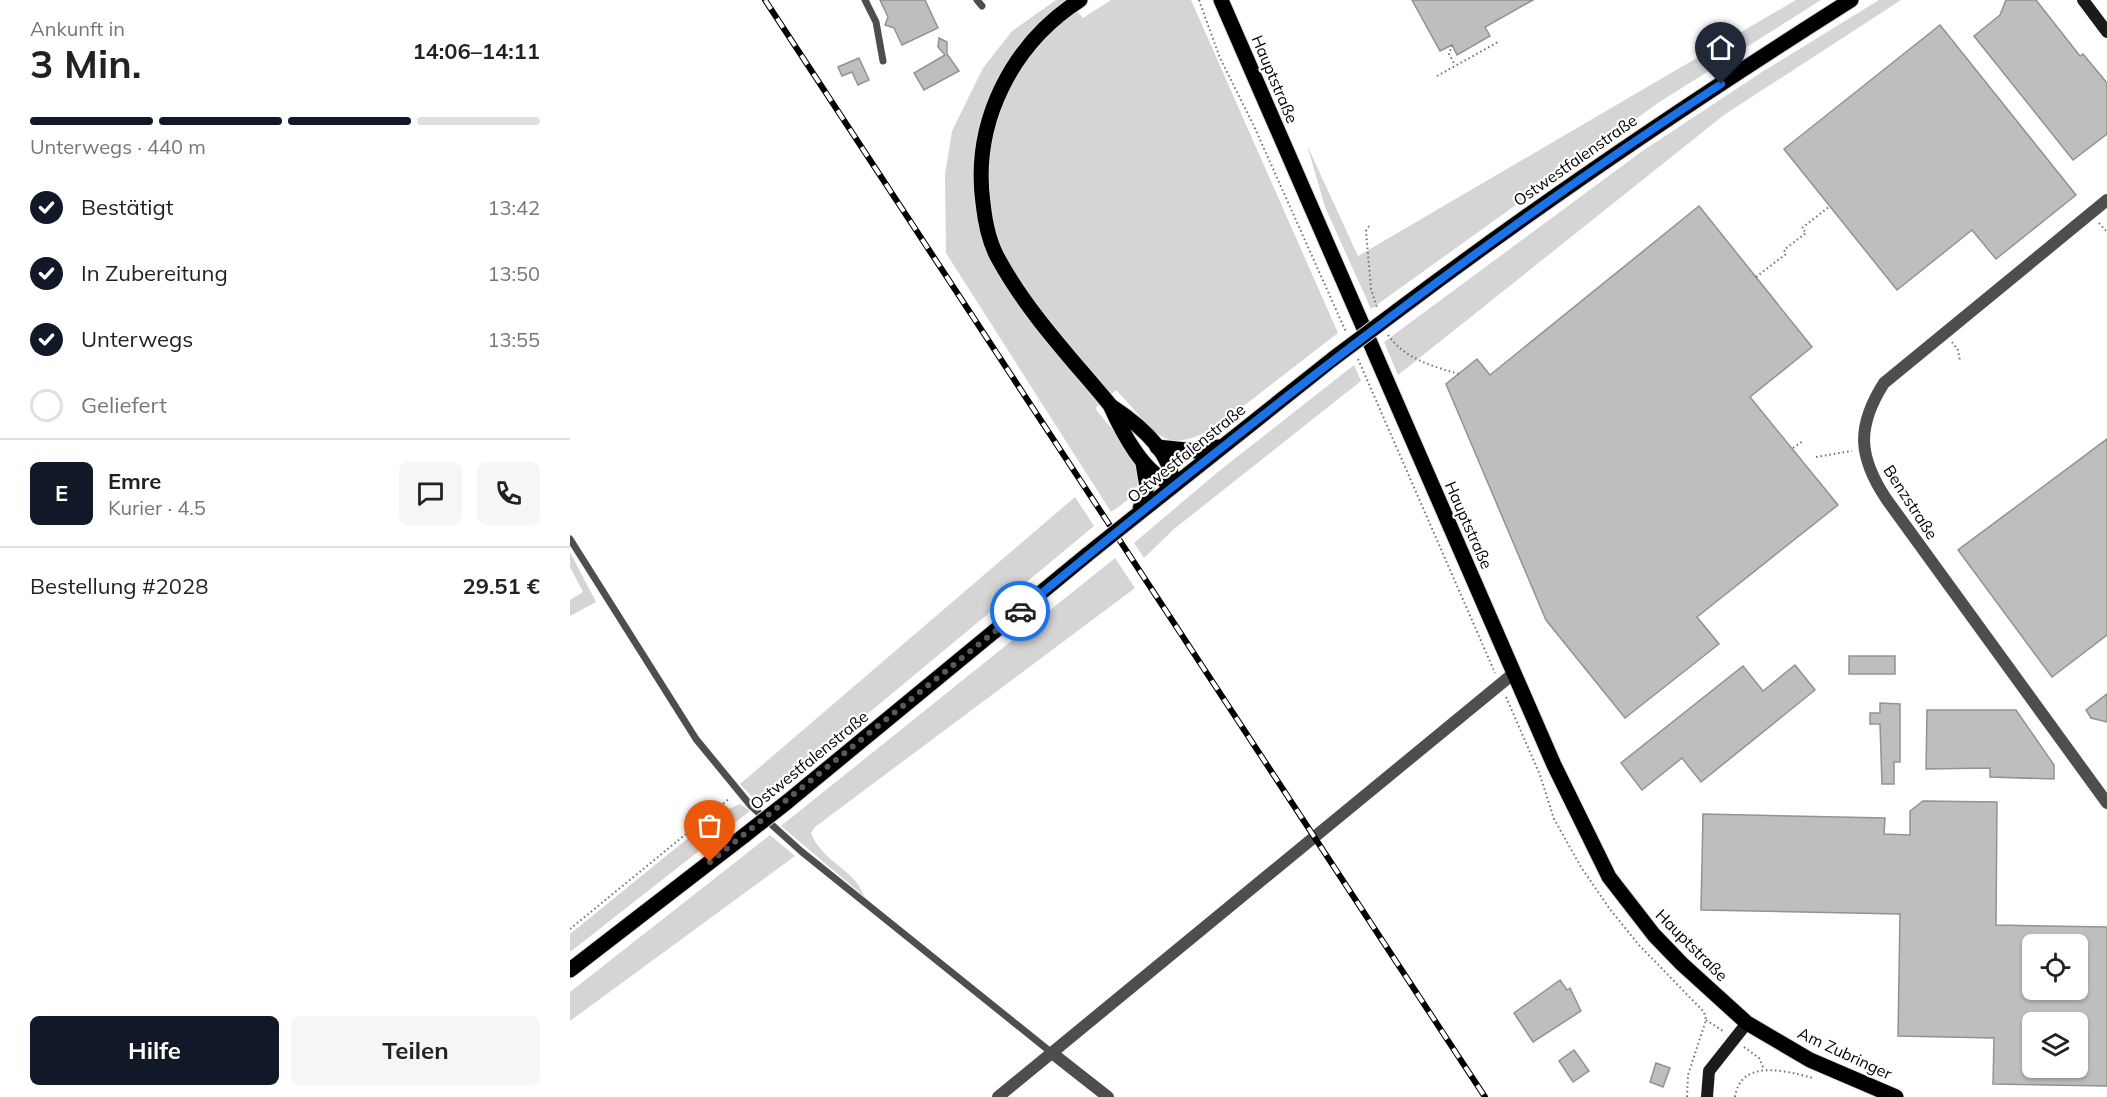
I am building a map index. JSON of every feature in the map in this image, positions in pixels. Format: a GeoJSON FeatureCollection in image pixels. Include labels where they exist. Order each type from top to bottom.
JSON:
{"type":"FeatureCollection","features":[{"type":"Feature","properties":{"kind":"main road"},"geometry":{"type":"LineString","coordinates":[[1080,0],[1053,21],[1029,45],[1010,71],[988,121],[983,149],[981,193],[984,216],[998,259],[1024,299],[1110,405],[1118,423],[1143,460],[1163,481],[1173,485]]}},
{"type":"Feature","properties":{"kind":"main road","name":"Ostwestfalenstraße"},"geometry":{"type":"LineString","coordinates":[[570,970],[787,802],[1173,485],[1334,358],[1531,213],[1667,118],[1851,0]]}},
{"type":"Feature","properties":{"kind":"main road","name":"Hauptstraße"},"geometry":{"type":"LineString","coordinates":[[1226,4],[1579,820],[1609,877],[1654,935],[1747,1023]]}},
{"type":"Feature","properties":{"kind":"main road"},"geometry":{"type":"LineString","coordinates":[[1110,405],[1130,418],[1157,447],[1170,466],[1173,485]]}},
{"type":"Feature","properties":{"kind":"main road"},"geometry":{"type":"LineString","coordinates":[[1157,447],[1196,451],[1221,447]]}},
{"type":"Feature","properties":{"kind":"main road"},"geometry":{"type":"LineString","coordinates":[[1138,514],[1147,487],[1143,460]]}},
{"type":"Feature","properties":{"kind":"main road","name":"Am Zubringer"},"geometry":{"type":"LineString","coordinates":[[1747,1023],[1810,1060],[1896,1097]]}},
{"type":"Feature","properties":{"kind":"street"},"geometry":{"type":"LineString","coordinates":[[2083,0],[2107,32]]}},
{"type":"Feature","properties":{"kind":"street","name":"Benzstraße"},"geometry":{"type":"LineString","coordinates":[[2107,200],[1944,331],[1884,383],[1869,406],[1864,428],[1864,449],[1874,481],[2107,802]]}},
{"type":"Feature","properties":{"kind":"street"},"geometry":{"type":"LineString","coordinates":[[998,1097],[1514,673]]}},
{"type":"Feature","properties":{"kind":"street"},"geometry":{"type":"LineString","coordinates":[[1707,1097],[1709,1071],[1747,1023]]}},
{"type":"Feature","properties":{"kind":"street"},"geometry":{"type":"LineString","coordinates":[[1052,1053],[1108,1097]]}},
{"type":"Feature","properties":{"kind":"lane"},"geometry":{"type":"LineString","coordinates":[[865,0],[876,22],[883,61]]}},
{"type":"Feature","properties":{"kind":"lane"},"geometry":{"type":"LineString","coordinates":[[570,538],[696,740],[738,791],[770,825],[802,852],[1052,1053]]}},
{"type":"Feature","properties":{"kind":"path"},"geometry":{"type":"LineString","coordinates":[[1437,76],[1500,41]]}},
{"type":"Feature","properties":{"kind":"path"},"geometry":{"type":"LineString","coordinates":[[1452,45],[1449,54],[1455,65]]}},
{"type":"Feature","properties":{"kind":"path"},"geometry":{"type":"LineString","coordinates":[[1756,277],[1786,254],[1784,250],[1806,233],[1802,228],[1830,206]]}},
{"type":"Feature","properties":{"kind":"path"},"geometry":{"type":"LineString","coordinates":[[1944,331],[1958,350],[1960,361]]}},
{"type":"Feature","properties":{"kind":"path"},"geometry":{"type":"LineString","coordinates":[[1794,448],[1803,441]]}},
{"type":"Feature","properties":{"kind":"path"},"geometry":{"type":"LineString","coordinates":[[1816,457],[1864,449]]}},
{"type":"Feature","properties":{"kind":"path"},"geometry":{"type":"LineString","coordinates":[[570,929],[738,791]]}},
{"type":"Feature","properties":{"kind":"path"},"geometry":{"type":"LineString","coordinates":[[1687,1097],[1688,1076],[1706,1020]]}},
{"type":"Feature","properties":{"kind":"path"},"geometry":{"type":"LineString","coordinates":[[1735,1097],[1742,1080],[1752,1072],[1784,1071],[1819,1079]]}},
{"type":"Feature","properties":{"kind":"shaded area"},"geometry":{"type":"Polygon","coordinates":[[[1056,0],[1068,0],[1083,18],[1111,0],[1191,0],[1338,333],[1219,425],[1183,440],[1171,440],[1160,435],[1116,390],[1095,408],[1133,461],[1137,473],[1137,484],[1131,497],[1111,512],[946,253],[945,174],[952,131],[983,68],[1012,31],[1056,0]]]}},
{"type":"Feature","properties":{"kind":"shaded area"},"geometry":{"type":"Polygon","coordinates":[[[1796,0],[1821,0],[1658,103],[1371,309],[1325,207],[1307,145],[1358,256],[1796,0]]]}},
{"type":"Feature","properties":{"kind":"shaded area"},"geometry":{"type":"Polygon","coordinates":[[[1879,0],[1901,0],[1724,115],[1398,375],[1384,342],[1641,152],[1762,72],[1879,0]]]}},
{"type":"Feature","properties":{"kind":"shaded area"},"geometry":{"type":"Polygon","coordinates":[[[1354,365],[1361,381],[1174,529],[1144,558],[1134,543],[1219,471],[1354,365]]]}},
{"type":"Feature","properties":{"kind":"shaded area"},"geometry":{"type":"Polygon","coordinates":[[[1075,497],[1094,526],[759,804],[740,784],[1075,497]]]}},
{"type":"Feature","properties":{"kind":"shaded area"},"geometry":{"type":"Polygon","coordinates":[[[570,552],[596,602],[570,616],[570,600],[583,592],[570,567],[570,552]]]}},
{"type":"Feature","properties":{"kind":"shaded area"},"geometry":{"type":"Polygon","coordinates":[[[1115,558],[1135,588],[815,827],[811,833],[820,848],[856,882],[866,898],[781,826],[1115,558]]]}},
{"type":"Feature","properties":{"kind":"shaded area"},"geometry":{"type":"Polygon","coordinates":[[[740,804],[750,811],[570,952],[570,934],[719,813],[740,804]]]}},
{"type":"Feature","properties":{"kind":"shaded area"},"geometry":{"type":"Polygon","coordinates":[[[770,835],[795,856],[570,1021],[570,992],[770,835]]]}},
{"type":"Feature","properties":{"kind":"building"},"geometry":{"type":"Polygon","coordinates":[[[880,0],[925,0],[938,28],[902,45],[894,28],[885,25],[888,17],[880,0]]]}},
{"type":"Feature","properties":{"kind":"building"},"geometry":{"type":"Polygon","coordinates":[[[1412,0],[1533,0],[1485,27],[1490,36],[1457,55],[1452,45],[1440,51],[1412,0]]]}},
{"type":"Feature","properties":{"kind":"building"},"geometry":{"type":"Polygon","coordinates":[[[2006,0],[2036,0],[2080,56],[2083,54],[2107,83],[2107,134],[2073,160],[1974,36],[2000,15],[2006,0]]]}},
{"type":"Feature","properties":{"kind":"building"},"geometry":{"type":"Polygon","coordinates":[[[1940,25],[2076,195],[1996,259],[1972,230],[1897,290],[1784,149],[1940,25]]]}},
{"type":"Feature","properties":{"kind":"building"},"geometry":{"type":"Polygon","coordinates":[[[939,38],[947,42],[947,54],[959,71],[924,90],[914,73],[945,55],[938,47],[939,38]]]}},
{"type":"Feature","properties":{"kind":"building"},"geometry":{"type":"Polygon","coordinates":[[[859,58],[869,80],[858,85],[852,72],[842,76],[838,67],[859,58]]]}},
{"type":"Feature","properties":{"kind":"building"},"geometry":{"type":"Polygon","coordinates":[[[1699,206],[1812,347],[1750,397],[1838,505],[1697,617],[1719,644],[1625,718],[1546,620],[1446,384],[1477,359],[1490,375],[1699,206]]]}},
{"type":"Feature","properties":{"kind":"building"},"geometry":{"type":"Polygon","coordinates":[[[2107,439],[2107,635],[2052,677],[1958,550],[2107,439]]]}},
{"type":"Feature","properties":{"kind":"building"},"geometry":{"type":"Polygon","coordinates":[[[1849,656],[1895,656],[1895,674],[1849,674],[1849,656]]]}},
{"type":"Feature","properties":{"kind":"building"},"geometry":{"type":"Polygon","coordinates":[[[1795,665],[1815,690],[1701,782],[1682,758],[1642,790],[1621,763],[1743,666],[1763,691],[1795,665]]]}},
{"type":"Feature","properties":{"kind":"building"},"geometry":{"type":"Polygon","coordinates":[[[2107,694],[2107,722],[2091,718],[2086,710],[2107,694]]]}},
{"type":"Feature","properties":{"kind":"building"},"geometry":{"type":"Polygon","coordinates":[[[1880,703],[1900,704],[1900,762],[1894,762],[1894,784],[1882,784],[1880,724],[1870,724],[1870,713],[1880,713],[1880,703]]]}},
{"type":"Feature","properties":{"kind":"building"},"geometry":{"type":"Polygon","coordinates":[[[1927,710],[2016,710],[2054,765],[2054,779],[1990,777],[1990,768],[1926,769],[1927,710]]]}},
{"type":"Feature","properties":{"kind":"building"},"geometry":{"type":"Polygon","coordinates":[[[1923,801],[1997,802],[1996,925],[2107,927],[2107,1086],[1993,1084],[1994,1038],[1898,1036],[1900,914],[1701,910],[1703,814],[1885,818],[1884,834],[1910,835],[1910,811],[1923,801]]]}},
{"type":"Feature","properties":{"kind":"building"},"geometry":{"type":"Polygon","coordinates":[[[1560,980],[1567,990],[1570,988],[1581,1011],[1533,1042],[1514,1013],[1560,980]]]}},
{"type":"Feature","properties":{"kind":"building"},"geometry":{"type":"Polygon","coordinates":[[[1574,1050],[1589,1071],[1573,1082],[1559,1061],[1574,1050]]]}},
{"type":"Feature","properties":{"kind":"building"},"geometry":{"type":"Polygon","coordinates":[[[1656,1063],[1670,1068],[1663,1087],[1650,1082],[1656,1063]]]}},
{"type":"Feature","properties":{"kind":"railway"},"geometry":{"type":"LineString","coordinates":[[765,0],[1485,1097]]}},
{"type":"Feature","properties":{"kind":"way so far"},"geometry":{"type":"LineString","coordinates":[[710,862],[1020,611]]}},
{"type":"Feature","properties":{"kind":"route"},"geometry":{"type":"LineString","coordinates":[[1020,611],[1173,485],[1334,358],[1531,213],[1667,118],[1721,84]]}}]}
